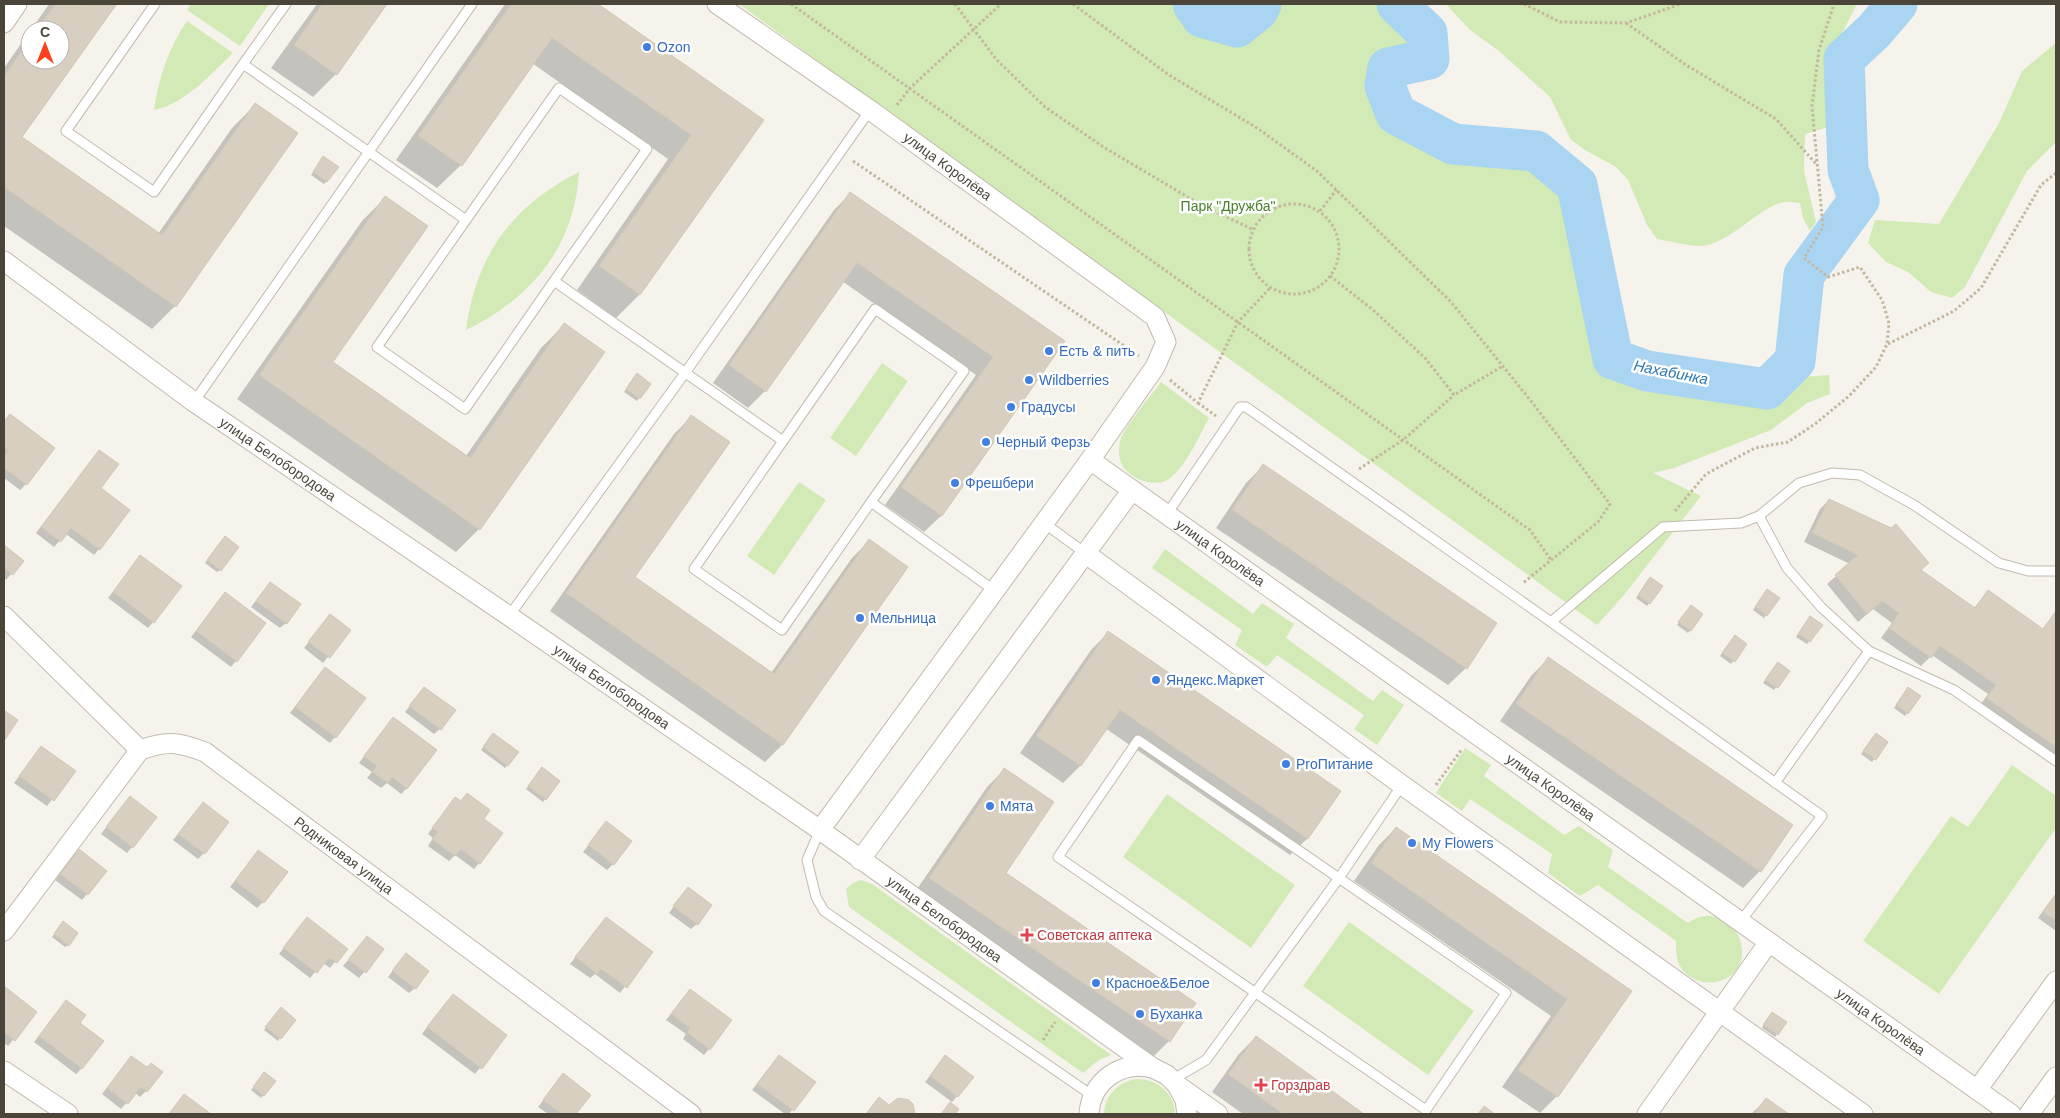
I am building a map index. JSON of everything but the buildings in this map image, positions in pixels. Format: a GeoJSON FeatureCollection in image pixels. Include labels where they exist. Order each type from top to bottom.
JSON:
{"type":"FeatureCollection","features":[{"type":"Feature","properties":{"kind":"street"},"geometry":{"type":"LineString","coordinates":[[4,23],[17,4]]}},
{"type":"Feature","properties":{"kind":"street","name":"улица Королёва"},"geometry":{"type":"LineString","coordinates":[[717,4],[877,116],[1155,317],[1166,342],[1155,367]]}},
{"type":"Feature","properties":{"kind":"street","name":"улица Белобородова"},"geometry":{"type":"LineString","coordinates":[[4,261],[194,402],[820,830],[1218,1114]]}},
{"type":"Feature","properties":{"kind":"street"},"geometry":{"type":"LineString","coordinates":[[820,830],[1090,460],[1155,367]]}},
{"type":"Feature","properties":{"kind":"street","name":"улица Королёва"},"geometry":{"type":"LineString","coordinates":[[1090,460],[2011,1114]]}},
{"type":"Feature","properties":{"kind":"street"},"geometry":{"type":"LineString","coordinates":[[860,860],[1132,490]]}},
{"type":"Feature","properties":{"kind":"street"},"geometry":{"type":"LineString","coordinates":[[1085,553],[1402,785],[1863,1114]]}},
{"type":"Feature","properties":{"kind":"street"},"geometry":{"type":"LineString","coordinates":[[4,616],[140,750],[4,931]]}},
{"type":"Feature","properties":{"kind":"street","name":"Родниковая улица"},"geometry":{"type":"LineString","coordinates":[[140,750],[154,745],[180,742],[205,752],[691,1114]]}},
{"type":"Feature","properties":{"kind":"street"},"geometry":{"type":"LineString","coordinates":[[1647,1114],[1769,942]]}},
{"type":"Feature","properties":{"kind":"street"},"geometry":{"type":"LineString","coordinates":[[1977,1090],[2056,981]]}},
{"type":"Feature","properties":{"kind":"street"},"geometry":{"type":"LineString","coordinates":[[1091,1105],[1107,1077],[1121,1069],[1137,1066],[1153,1068]]}},
{"type":"Feature","properties":{"kind":"street"},"geometry":{"type":"LineString","coordinates":[[4,1071],[68,1114]]}},
{"type":"Feature","properties":{"kind":"street"},"geometry":{"type":"LineString","coordinates":[[2029,1114],[2056,1077]]}},
{"type":"Feature","properties":{"kind":"street"},"geometry":{"type":"LineString","coordinates":[[1175,1082],[1185,1100],[1187,1114]]}},
{"type":"Feature","properties":{"kind":"lane"},"geometry":{"type":"LineString","coordinates":[[155,4],[66,131],[154,192],[286,4]]}},
{"type":"Feature","properties":{"kind":"lane"},"geometry":{"type":"LineString","coordinates":[[194,402],[472,4]]}},
{"type":"Feature","properties":{"kind":"lane"},"geometry":{"type":"LineString","coordinates":[[244,64],[466,220]]}},
{"type":"Feature","properties":{"kind":"lane"},"geometry":{"type":"LineString","coordinates":[[558,88],[646,150],[465,409],[377,348],[466,220],[558,88]]}},
{"type":"Feature","properties":{"kind":"lane"},"geometry":{"type":"LineString","coordinates":[[509,616],[685,373],[840,152],[877,116]]}},
{"type":"Feature","properties":{"kind":"lane"},"geometry":{"type":"LineString","coordinates":[[554,282],[783,441]]}},
{"type":"Feature","properties":{"kind":"lane"},"geometry":{"type":"LineString","coordinates":[[876,309],[964,371],[782,630],[694,569],[783,441],[876,309]]}},
{"type":"Feature","properties":{"kind":"lane"},"geometry":{"type":"LineString","coordinates":[[1166,514],[1240,408],[1246,408],[1551,622],[1822,816],[1740,922]]}},
{"type":"Feature","properties":{"kind":"lane"},"geometry":{"type":"LineString","coordinates":[[1551,622],[1663,527],[1741,523],[1759,516],[1799,483],[1832,473],[1860,475],[1914,505],[1999,563],[2028,571],[2056,572]]}},
{"type":"Feature","properties":{"kind":"lane"},"geometry":{"type":"LineString","coordinates":[[871,502],[995,591]]}},
{"type":"Feature","properties":{"kind":"lane"},"geometry":{"type":"LineString","coordinates":[[1759,516],[1787,568],[1821,607],[1869,651],[1954,690],[2056,761]]}},
{"type":"Feature","properties":{"kind":"lane"},"geometry":{"type":"LineString","coordinates":[[1044,523],[1085,553]]}},
{"type":"Feature","properties":{"kind":"lane"},"geometry":{"type":"LineString","coordinates":[[1775,783],[1869,651]]}},
{"type":"Feature","properties":{"kind":"lane"},"geometry":{"type":"LineString","coordinates":[[1138,740],[1506,993],[1426,1110],[1255,992],[1058,857],[1138,740]]}},
{"type":"Feature","properties":{"kind":"lane"},"geometry":{"type":"LineString","coordinates":[[1175,1082],[1206,1060],[1339,878],[1402,785]]}},
{"type":"Feature","properties":{"kind":"lane"},"geometry":{"type":"LineString","coordinates":[[820,830],[807,860],[816,897],[824,911],[1091,1105]]}},
{"type":"Feature","properties":{"kind":"path"},"geometry":{"type":"LineString","coordinates":[[791,4],[1530,530],[1551,560]]}},
{"type":"Feature","properties":{"kind":"path"},"geometry":{"type":"LineString","coordinates":[[955,4],[996,59],[1045,107],[1105,148],[1204,206],[1252,230]]}},
{"type":"Feature","properties":{"kind":"path"},"geometry":{"type":"LineString","coordinates":[[877,116],[1001,4]]}},
{"type":"Feature","properties":{"kind":"path"},"geometry":{"type":"LineString","coordinates":[[1073,4],[1170,75],[1257,128],[1317,171],[1451,302],[1610,504],[1598,522],[1510,593]]}},
{"type":"Feature","properties":{"kind":"path"},"geometry":{"type":"LineString","coordinates":[[1524,4],[1560,22],[1626,23],[1681,4]]}},
{"type":"Feature","properties":{"kind":"path"},"geometry":{"type":"LineString","coordinates":[[1690,492],[1706,474],[1755,448],[1788,442],[1815,424],[1849,396],[1876,368],[1887,344],[1889,323],[1882,300],[1860,267],[1828,277],[1804,258],[1823,227],[1812,106],[1819,50],[1834,4]]}},
{"type":"Feature","properties":{"kind":"path"},"geometry":{"type":"LineString","coordinates":[[1626,23],[1686,65],[1776,119],[1818,167]]}},
{"type":"Feature","properties":{"kind":"path"},"geometry":{"type":"LineString","coordinates":[[840,152],[1155,367],[1228,425]]}},
{"type":"Feature","properties":{"kind":"path"},"geometry":{"type":"LineString","coordinates":[[1887,344],[1954,310],[1980,288],[2041,185],[2056,174]]}},
{"type":"Feature","properties":{"kind":"path"},"geometry":{"type":"LineString","coordinates":[[1320,211],[1337,190]]}},
{"type":"Feature","properties":{"kind":"path"},"geometry":{"type":"LineString","coordinates":[[1295,203],[1308,205],[1320,211],[1329,220],[1339,242],[1336,266],[1330,276],[1320,285],[1309,291],[1296,294],[1270,288],[1260,279],[1251,262],[1249,242],[1252,230],[1260,218],[1270,210],[1282,205],[1295,203]]}},
{"type":"Feature","properties":{"kind":"path"},"geometry":{"type":"LineString","coordinates":[[1330,276],[1372,309],[1426,359],[1454,395]]}},
{"type":"Feature","properties":{"kind":"path"},"geometry":{"type":"LineString","coordinates":[[1198,403],[1238,322],[1270,288]]}},
{"type":"Feature","properties":{"kind":"path"},"geometry":{"type":"LineString","coordinates":[[1347,478],[1403,440],[1454,395],[1503,366]]}},
{"type":"Feature","properties":{"kind":"path"},"geometry":{"type":"LineString","coordinates":[[1425,801],[1474,732]]}},
{"type":"Feature","properties":{"kind":"path"},"geometry":{"type":"LineString","coordinates":[[1043,1040],[1056,1020]]}},
{"type":"Feature","properties":{"kind":"green space"},"geometry":{"type":"Polygon","coordinates":[[[191,4],[269,4],[240,46],[187,10],[191,4]]]}},
{"type":"Feature","properties":{"kind":"green space","name":"Парк \"Дружба\""},"geometry":{"type":"Polygon","coordinates":[[[739,4],[1199,4],[1240,34],[1264,24],[1276,4],[1381,4],[1404,19],[1416,44],[1395,58],[1379,79],[1378,104],[1395,124],[1442,150],[1468,150],[1520,163],[1545,176],[1573,220],[1586,272],[1605,327],[1607,353],[1626,371],[1651,380],[1678,380],[1762,371],[1803,377],[1829,375],[1830,394],[1807,403],[1771,430],[1674,468],[1653,473],[1701,496],[1624,595],[1597,625],[739,4]]]}},
{"type":"Feature","properties":{"kind":"green space"},"geometry":{"type":"Polygon","coordinates":[[[1446,4],[1857,4],[1838,41],[1825,81],[1830,112],[1828,127],[1805,134],[1804,171],[1816,222],[1810,231],[1803,218],[1800,203],[1787,202],[1776,204],[1723,239],[1711,244],[1695,246],[1657,239],[1647,225],[1628,180],[1616,167],[1571,140],[1550,97],[1499,51],[1470,30],[1446,4]]]}},
{"type":"Feature","properties":{"kind":"green space"},"geometry":{"type":"Polygon","coordinates":[[[187,21],[233,53],[207,79],[187,95],[165,107],[154,110],[165,64],[187,21]]]}},
{"type":"Feature","properties":{"kind":"green space"},"geometry":{"type":"Polygon","coordinates":[[[2056,43],[2056,142],[2027,171],[1965,287],[1952,298],[1931,292],[1908,272],[1886,262],[1868,243],[1875,220],[1939,224],[1999,123],[2022,71],[2056,43]]]}},
{"type":"Feature","properties":{"kind":"green space"},"geometry":{"type":"Polygon","coordinates":[[[579,172],[576,199],[569,223],[559,246],[546,267],[511,302],[490,317],[466,330],[478,278],[488,256],[501,236],[516,217],[534,200],[555,185],[579,172]]]}},
{"type":"Feature","properties":{"kind":"green space"},"geometry":{"type":"Polygon","coordinates":[[[882,363],[908,381],[856,456],[830,438],[882,363]]]}},
{"type":"Feature","properties":{"kind":"green space"},"geometry":{"type":"Polygon","coordinates":[[[1161,382],[1209,418],[1192,451],[1175,473],[1164,482],[1151,483],[1133,476],[1124,468],[1119,453],[1119,445],[1128,426],[1161,382]]]}},
{"type":"Feature","properties":{"kind":"green space"},"geometry":{"type":"Polygon","coordinates":[[[799,482],[826,500],[774,575],[747,556],[799,482]]]}},
{"type":"Feature","properties":{"kind":"green space"},"geometry":{"type":"Polygon","coordinates":[[[1165,549],[1253,614],[1262,603],[1294,624],[1286,638],[1373,701],[1382,690],[1404,705],[1377,745],[1354,729],[1364,715],[1277,655],[1267,667],[1235,645],[1242,630],[1152,568],[1165,549]]]}},
{"type":"Feature","properties":{"kind":"green space"},"geometry":{"type":"Polygon","coordinates":[[[1465,748],[1491,765],[1484,776],[1564,835],[1579,826],[1613,850],[1608,867],[1688,923],[1707,916],[1717,917],[1733,928],[1742,946],[1741,961],[1737,969],[1726,979],[1710,983],[1694,979],[1684,971],[1679,963],[1676,953],[1676,941],[1598,885],[1580,896],[1548,873],[1552,854],[1470,799],[1462,811],[1436,793],[1465,748]]]}},
{"type":"Feature","properties":{"kind":"green space"},"geometry":{"type":"Polygon","coordinates":[[[2012,765],[2056,796],[2056,828],[1939,994],[1863,941],[1951,816],[1968,827],[2012,765]]]}},
{"type":"Feature","properties":{"kind":"green space"},"geometry":{"type":"Polygon","coordinates":[[[1167,794],[1295,885],[1251,948],[1123,857],[1167,794]]]}},
{"type":"Feature","properties":{"kind":"green space"},"geometry":{"type":"Polygon","coordinates":[[[861,880],[872,884],[1111,1055],[1099,1060],[1083,1073],[849,907],[846,889],[853,883],[861,880]]]}},
{"type":"Feature","properties":{"kind":"green space"},"geometry":{"type":"Polygon","coordinates":[[[1349,922],[1474,1011],[1428,1075],[1303,986],[1349,922]]]}},
{"type":"Feature","properties":{"kind":"green space"},"geometry":{"type":"Polygon","coordinates":[[[1136,1079],[1151,1081],[1163,1088],[1171,1099],[1175,1114],[1104,1114],[1107,1101],[1113,1091],[1123,1083],[1136,1079]]]}},
{"type":"Feature","properties":{"kind":"waterway","name":"Нахабинка"},"geometry":{"type":"LineString","coordinates":[[1193,4],[1202,17],[1237,27],[1258,10],[1261,4]]}},
{"type":"Feature","properties":{"kind":"waterway","name":"Нахабинка"},"geometry":{"type":"LineString","coordinates":[[1397,4],[1427,33],[1429,59],[1388,68],[1385,86],[1396,114],[1453,144],[1536,151],[1577,185],[1613,359],[1647,371],[1767,389],[1795,361],[1804,275],[1859,200],[1848,170],[1844,59],[1874,31],[1897,4]]}},
{"type":"Feature","properties":{"kind":"place","name":"Ozon"},"geometry":{"type":"Point","coordinates":[647,47]}},
{"type":"Feature","properties":{"kind":"place","name":"Есть & пить"},"geometry":{"type":"Point","coordinates":[1049,351]}},
{"type":"Feature","properties":{"kind":"place","name":"Wildberries"},"geometry":{"type":"Point","coordinates":[1029,380]}},
{"type":"Feature","properties":{"kind":"place","name":"Градусы"},"geometry":{"type":"Point","coordinates":[1011,407]}},
{"type":"Feature","properties":{"kind":"place","name":"Черный Ферзь"},"geometry":{"type":"Point","coordinates":[986,442]}},
{"type":"Feature","properties":{"kind":"place","name":"Фрешбери"},"geometry":{"type":"Point","coordinates":[955,483]}},
{"type":"Feature","properties":{"kind":"place","name":"Мельница"},"geometry":{"type":"Point","coordinates":[860,618]}},
{"type":"Feature","properties":{"kind":"place","name":"Яндекс.Маркет"},"geometry":{"type":"Point","coordinates":[1156,680]}},
{"type":"Feature","properties":{"kind":"place","name":"ProПитание"},"geometry":{"type":"Point","coordinates":[1286,764]}},
{"type":"Feature","properties":{"kind":"place","name":"Мята"},"geometry":{"type":"Point","coordinates":[990,806]}},
{"type":"Feature","properties":{"kind":"place","name":"My Flowers"},"geometry":{"type":"Point","coordinates":[1412,843]}},
{"type":"Feature","properties":{"kind":"place","name":"Советская аптека"},"geometry":{"type":"Point","coordinates":[1027,935]}},
{"type":"Feature","properties":{"kind":"place","name":"Красное&Белое"},"geometry":{"type":"Point","coordinates":[1096,983]}},
{"type":"Feature","properties":{"kind":"place","name":"Буханка"},"geometry":{"type":"Point","coordinates":[1140,1014]}},
{"type":"Feature","properties":{"kind":"place","name":"Горздрав"},"geometry":{"type":"Point","coordinates":[1261,1085]}}]}
